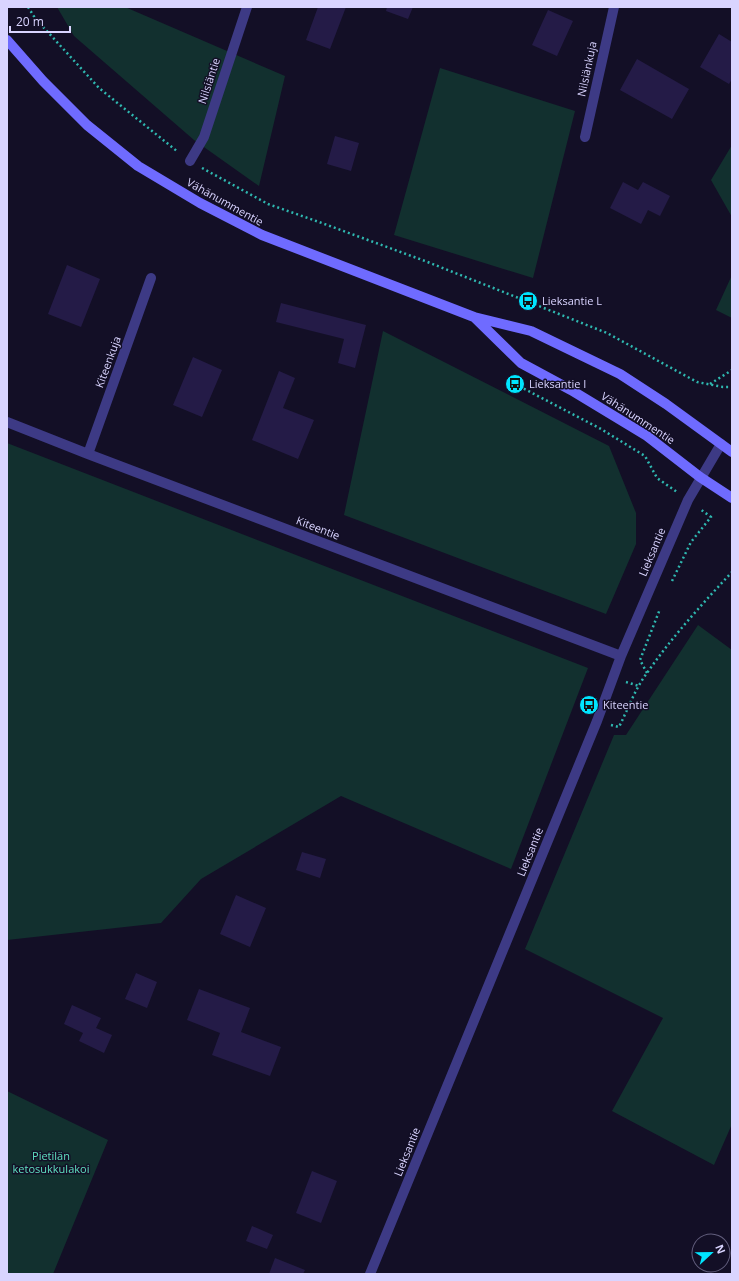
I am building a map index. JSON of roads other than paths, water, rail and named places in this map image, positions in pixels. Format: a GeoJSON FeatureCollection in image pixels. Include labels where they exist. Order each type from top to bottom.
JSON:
{"type":"FeatureCollection","features":[{"type":"Feature","properties":{"kind":"main road","name":"Vähänummentie"},"geometry":{"type":"LineString","coordinates":[[7,40],[43,81],[87,125],[138,166],[200,203],[262,236],[474,317],[531,331],[620,374],[666,404],[732,452]]}},
{"type":"Feature","properties":{"kind":"main road","name":"Vähänummentie"},"geometry":{"type":"LineString","coordinates":[[474,317],[521,363],[571,390],[647,436],[700,477],[732,498]]}},
{"type":"Feature","properties":{"kind":"street","name":"Nilsiäntie"},"geometry":{"type":"LineString","coordinates":[[190,161],[204,136],[247,7]]}},
{"type":"Feature","properties":{"kind":"street","name":"Nilsiänkuja"},"geometry":{"type":"LineString","coordinates":[[585,137],[614,7]]}},
{"type":"Feature","properties":{"kind":"street","name":"Kiteenkuja"},"geometry":{"type":"LineString","coordinates":[[88,454],[151,278]]}},
{"type":"Feature","properties":{"kind":"street","name":"Kiteentie"},"geometry":{"type":"LineString","coordinates":[[7,422],[621,656]]}},
{"type":"Feature","properties":{"kind":"street","name":"Lieksantie"},"geometry":{"type":"LineString","coordinates":[[370,1274],[597,721],[621,656],[688,500],[720,444]]}},
{"type":"Feature","properties":{"kind":"place","name":"Lieksantie L"},"geometry":{"type":"Point","coordinates":[528,301]}},
{"type":"Feature","properties":{"kind":"place","name":"Lieksantie I"},"geometry":{"type":"Point","coordinates":[515,384]}},
{"type":"Feature","properties":{"kind":"place","name":"Kiteentie"},"geometry":{"type":"Point","coordinates":[589,705]}},
{"type":"Feature","properties":{"kind":"park label","name":"Pietilän ketosukkulakoi"},"geometry":{"type":"Point","coordinates":[51,1162]}}]}
